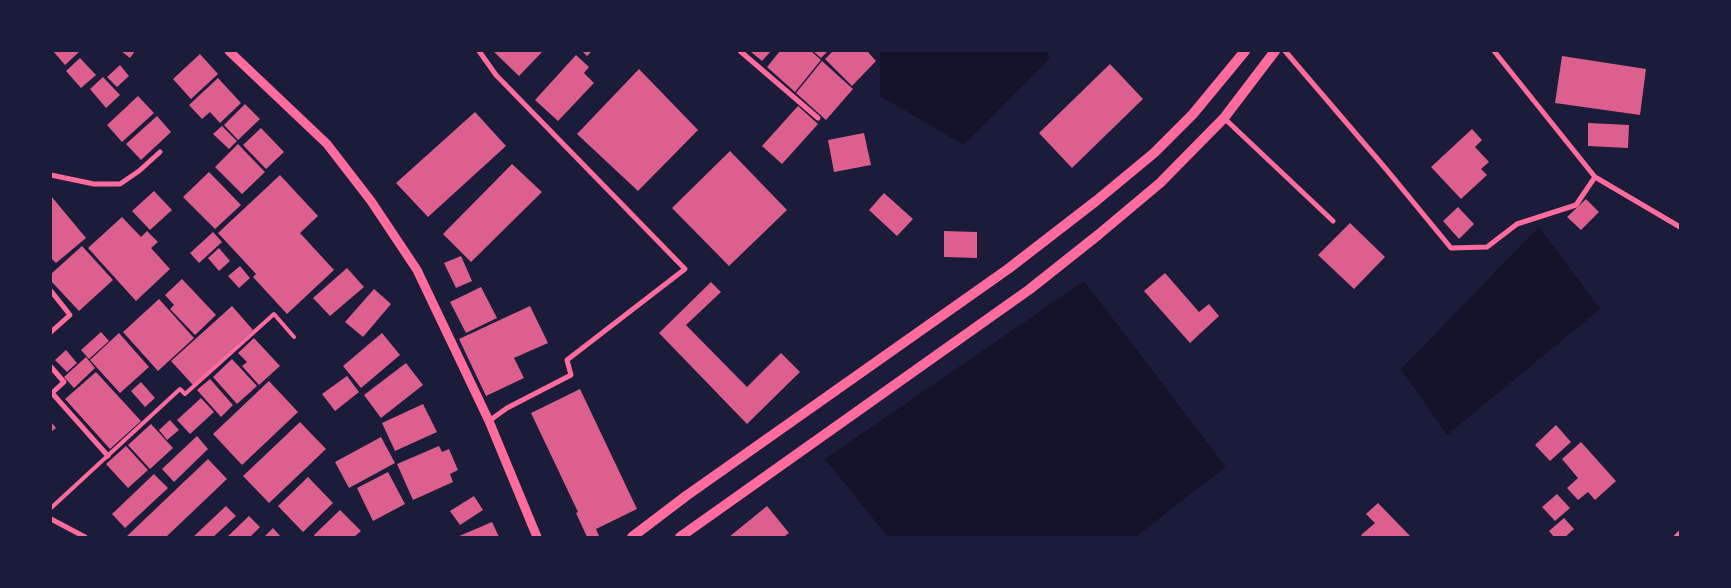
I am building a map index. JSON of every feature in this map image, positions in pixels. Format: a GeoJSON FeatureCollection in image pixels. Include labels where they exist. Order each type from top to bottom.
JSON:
{"type":"FeatureCollection","features":[{"type":"Feature","properties":{"kind":"main road"},"geometry":{"type":"LineString","coordinates":[[632,537],[686,496],[1008,270],[1089,207],[1154,153],[1212,93],[1245,51]]}},
{"type":"Feature","properties":{"kind":"main road"},"geometry":{"type":"LineString","coordinates":[[680,537],[1030,290],[1098,236],[1160,183],[1224,118],[1275,51]]}},
{"type":"Feature","properties":{"kind":"street"},"geometry":{"type":"LineString","coordinates":[[229,51],[327,144],[371,202],[417,270],[489,421],[537,537]]}},
{"type":"Feature","properties":{"kind":"street"},"geometry":{"type":"LineString","coordinates":[[479,51],[496,75],[685,269],[567,360],[571,375],[507,408],[489,421]]}},
{"type":"Feature","properties":{"kind":"street"},"geometry":{"type":"LineString","coordinates":[[740,51],[818,118]]}},
{"type":"Feature","properties":{"kind":"street"},"geometry":{"type":"LineString","coordinates":[[1285,51],[1451,248],[1488,246],[1517,224],[1576,205],[1595,177]]}},
{"type":"Feature","properties":{"kind":"street"},"geometry":{"type":"LineString","coordinates":[[1494,51],[1595,177],[1680,227]]}},
{"type":"Feature","properties":{"kind":"street"},"geometry":{"type":"LineString","coordinates":[[1224,118],[1334,221]]}},
{"type":"Feature","properties":{"kind":"street"},"geometry":{"type":"LineString","coordinates":[[51,175],[94,184],[120,184],[139,171],[160,152]]}},
{"type":"Feature","properties":{"kind":"street"},"geometry":{"type":"LineString","coordinates":[[51,291],[70,315],[51,332]]}},
{"type":"Feature","properties":{"kind":"street"},"geometry":{"type":"LineString","coordinates":[[51,367],[64,382],[52,393],[108,456]]}},
{"type":"Feature","properties":{"kind":"street"},"geometry":{"type":"LineString","coordinates":[[51,519],[84,537]]}},
{"type":"Feature","properties":{"kind":"street"},"geometry":{"type":"LineString","coordinates":[[1676,537],[1680,533]]}},
{"type":"Feature","properties":{"kind":"lane"},"geometry":{"type":"LineString","coordinates":[[51,508],[180,389],[185,394],[274,314],[294,337]]}},
{"type":"Feature","properties":{"kind":"shaded area"},"geometry":{"type":"Polygon","coordinates":[[[880,51],[1045,51],[1051,57],[964,145],[880,96],[880,51]]]}},
{"type":"Feature","properties":{"kind":"shaded area"},"geometry":{"type":"Polygon","coordinates":[[[1539,227],[1600,309],[1447,435],[1401,369],[1539,227]]]}},
{"type":"Feature","properties":{"kind":"shaded area"},"geometry":{"type":"Polygon","coordinates":[[[1084,281],[1226,467],[1135,537],[888,537],[825,459],[1084,281]]]}},
{"type":"Feature","properties":{"kind":"building"},"geometry":{"type":"Polygon","coordinates":[[[53,51],[80,51],[65,65],[53,51]]]}},
{"type":"Feature","properties":{"kind":"building"},"geometry":{"type":"Polygon","coordinates":[[[121,51],[135,51],[130,58],[121,51]]]}},
{"type":"Feature","properties":{"kind":"building"},"geometry":{"type":"Polygon","coordinates":[[[493,51],[543,51],[519,76],[493,51]]]}},
{"type":"Feature","properties":{"kind":"building"},"geometry":{"type":"Polygon","coordinates":[[[582,51],[592,51],[587,56],[582,51]]]}},
{"type":"Feature","properties":{"kind":"building"},"geometry":{"type":"Polygon","coordinates":[[[750,51],[771,51],[762,61],[750,51]]]}},
{"type":"Feature","properties":{"kind":"building"},"geometry":{"type":"Polygon","coordinates":[[[780,51],[811,51],[821,60],[795,92],[767,67],[780,51]]]}},
{"type":"Feature","properties":{"kind":"building"},"geometry":{"type":"Polygon","coordinates":[[[813,51],[828,51],[821,58],[813,51]]]}},
{"type":"Feature","properties":{"kind":"building"},"geometry":{"type":"Polygon","coordinates":[[[833,51],[867,51],[876,61],[852,86],[825,59],[833,51]]]}},
{"type":"Feature","properties":{"kind":"building"},"geometry":{"type":"Polygon","coordinates":[[[200,54],[218,74],[191,99],[173,79],[200,54]]]}},
{"type":"Feature","properties":{"kind":"building"},"geometry":{"type":"Polygon","coordinates":[[[576,55],[589,67],[584,73],[594,83],[558,121],[535,100],[576,55]]]}},
{"type":"Feature","properties":{"kind":"building"},"geometry":{"type":"Polygon","coordinates":[[[1562,56],[1646,69],[1640,115],[1555,103],[1562,56]]]}},
{"type":"Feature","properties":{"kind":"building"},"geometry":{"type":"Polygon","coordinates":[[[80,58],[96,75],[81,88],[66,71],[80,58]]]}},
{"type":"Feature","properties":{"kind":"building"},"geometry":{"type":"Polygon","coordinates":[[[822,61],[853,89],[826,120],[796,93],[822,61]]]}},
{"type":"Feature","properties":{"kind":"building"},"geometry":{"type":"Polygon","coordinates":[[[1110,64],[1143,99],[1072,168],[1039,133],[1110,64]]]}},
{"type":"Feature","properties":{"kind":"building"},"geometry":{"type":"Polygon","coordinates":[[[120,65],[129,76],[117,87],[107,77],[120,65]]]}},
{"type":"Feature","properties":{"kind":"building"},"geometry":{"type":"Polygon","coordinates":[[[639,69],[698,130],[638,191],[577,134],[639,69]]]}},
{"type":"Feature","properties":{"kind":"building"},"geometry":{"type":"Polygon","coordinates":[[[103,77],[120,95],[106,108],[90,89],[103,77]]]}},
{"type":"Feature","properties":{"kind":"building"},"geometry":{"type":"Polygon","coordinates":[[[218,78],[241,103],[220,123],[210,112],[202,119],[189,105],[218,78]]]}},
{"type":"Feature","properties":{"kind":"building"},"geometry":{"type":"Polygon","coordinates":[[[138,96],[154,113],[122,142],[107,125],[138,96]]]}},
{"type":"Feature","properties":{"kind":"building"},"geometry":{"type":"Polygon","coordinates":[[[245,104],[260,119],[238,140],[224,125],[245,104]]]}},
{"type":"Feature","properties":{"kind":"building"},"geometry":{"type":"Polygon","coordinates":[[[798,106],[818,124],[782,164],[762,146],[798,106]]]}},
{"type":"Feature","properties":{"kind":"building"},"geometry":{"type":"Polygon","coordinates":[[[475,112],[506,146],[428,217],[396,183],[475,112]]]}},
{"type":"Feature","properties":{"kind":"building"},"geometry":{"type":"Polygon","coordinates":[[[157,116],[171,132],[141,160],[126,144],[157,116]]]}},
{"type":"Feature","properties":{"kind":"building"},"geometry":{"type":"Polygon","coordinates":[[[1588,123],[1629,125],[1628,148],[1588,146],[1588,123]]]}},
{"type":"Feature","properties":{"kind":"building"},"geometry":{"type":"Polygon","coordinates":[[[222,126],[237,141],[229,149],[213,134],[222,126]]]}},
{"type":"Feature","properties":{"kind":"building"},"geometry":{"type":"Polygon","coordinates":[[[261,128],[284,152],[266,169],[243,145],[261,128]]]}},
{"type":"Feature","properties":{"kind":"building"},"geometry":{"type":"Polygon","coordinates":[[[1472,129],[1482,140],[1475,147],[1489,162],[1481,169],[1487,175],[1461,199],[1431,167],[1472,129]]]}},
{"type":"Feature","properties":{"kind":"building"},"geometry":{"type":"Polygon","coordinates":[[[864,133],[871,165],[834,172],[828,140],[864,133]]]}},
{"type":"Feature","properties":{"kind":"building"},"geometry":{"type":"Polygon","coordinates":[[[238,144],[265,172],[242,194],[215,167],[238,144]]]}},
{"type":"Feature","properties":{"kind":"building"},"geometry":{"type":"Polygon","coordinates":[[[730,151],[787,210],[729,266],[672,208],[730,151]]]}},
{"type":"Feature","properties":{"kind":"building"},"geometry":{"type":"Polygon","coordinates":[[[512,164],[542,192],[471,262],[443,234],[512,164]]]}},
{"type":"Feature","properties":{"kind":"building"},"geometry":{"type":"Polygon","coordinates":[[[209,172],[241,205],[215,229],[183,197],[209,172]]]}},
{"type":"Feature","properties":{"kind":"building"},"geometry":{"type":"Polygon","coordinates":[[[280,175],[318,216],[300,233],[334,270],[287,314],[253,277],[256,274],[218,233],[280,175]]]}},
{"type":"Feature","properties":{"kind":"building"},"geometry":{"type":"Polygon","coordinates":[[[154,191],[172,210],[150,230],[132,211],[154,191]]]}},
{"type":"Feature","properties":{"kind":"building"},"geometry":{"type":"Polygon","coordinates":[[[884,193],[913,219],[897,236],[869,210],[884,193]]]}},
{"type":"Feature","properties":{"kind":"building"},"geometry":{"type":"Polygon","coordinates":[[[51,196],[86,238],[56,263],[51,258],[51,196]]]}},
{"type":"Feature","properties":{"kind":"building"},"geometry":{"type":"Polygon","coordinates":[[[1586,199],[1599,212],[1581,230],[1567,217],[1586,199]]]}},
{"type":"Feature","properties":{"kind":"building"},"geometry":{"type":"Polygon","coordinates":[[[1458,207],[1474,224],[1459,239],[1443,221],[1458,207]]]}},
{"type":"Feature","properties":{"kind":"building"},"geometry":{"type":"Polygon","coordinates":[[[122,217],[141,237],[147,231],[158,242],[151,248],[170,269],[136,301],[88,248],[122,217]]]}},
{"type":"Feature","properties":{"kind":"building"},"geometry":{"type":"Polygon","coordinates":[[[1350,223],[1385,257],[1354,289],[1318,255],[1350,223]]]}},
{"type":"Feature","properties":{"kind":"building"},"geometry":{"type":"Polygon","coordinates":[[[944,231],[977,232],[977,258],[944,257],[944,231]]]}},
{"type":"Feature","properties":{"kind":"building"},"geometry":{"type":"Polygon","coordinates":[[[213,232],[222,242],[199,263],[190,253],[213,232]]]}},
{"type":"Feature","properties":{"kind":"building"},"geometry":{"type":"Polygon","coordinates":[[[82,246],[113,280],[79,311],[51,281],[51,274],[82,246]]]}},
{"type":"Feature","properties":{"kind":"building"},"geometry":{"type":"Polygon","coordinates":[[[219,248],[230,261],[219,271],[208,258],[219,248]]]}},
{"type":"Feature","properties":{"kind":"building"},"geometry":{"type":"Polygon","coordinates":[[[461,256],[472,281],[456,288],[444,263],[461,256]]]}},
{"type":"Feature","properties":{"kind":"building"},"geometry":{"type":"Polygon","coordinates":[[[240,266],[250,278],[239,288],[228,276],[240,266]]]}},
{"type":"Feature","properties":{"kind":"building"},"geometry":{"type":"Polygon","coordinates":[[[347,268],[364,287],[330,316],[313,298],[347,268]]]}},
{"type":"Feature","properties":{"kind":"building"},"geometry":{"type":"Polygon","coordinates":[[[1165,273],[1199,312],[1209,304],[1219,316],[1190,343],[1144,291],[1165,273]]]}},
{"type":"Feature","properties":{"kind":"building"},"geometry":{"type":"Polygon","coordinates":[[[182,279],[216,315],[195,335],[170,309],[174,305],[165,295],[182,279]]]}},
{"type":"Feature","properties":{"kind":"building"},"geometry":{"type":"Polygon","coordinates":[[[711,282],[721,292],[686,325],[747,387],[781,353],[800,372],[747,424],[659,333],[711,282]]]}},
{"type":"Feature","properties":{"kind":"building"},"geometry":{"type":"Polygon","coordinates":[[[481,287],[497,318],[466,333],[450,302],[481,287]]]}},
{"type":"Feature","properties":{"kind":"building"},"geometry":{"type":"Polygon","coordinates":[[[374,289],[391,304],[363,337],[345,322],[374,289]]]}},
{"type":"Feature","properties":{"kind":"building"},"geometry":{"type":"Polygon","coordinates":[[[159,299],[194,338],[158,371],[123,332],[159,299]]]}},
{"type":"Feature","properties":{"kind":"building"},"geometry":{"type":"Polygon","coordinates":[[[232,306],[253,330],[193,385],[171,361],[232,306]]]}},
{"type":"Feature","properties":{"kind":"building"},"geometry":{"type":"Polygon","coordinates":[[[530,306],[548,343],[514,358],[524,378],[486,396],[459,339],[530,306]]]}},
{"type":"Feature","properties":{"kind":"building"},"geometry":{"type":"Polygon","coordinates":[[[101,332],[109,341],[89,359],[81,350],[101,332]]]}},
{"type":"Feature","properties":{"kind":"building"},"geometry":{"type":"Polygon","coordinates":[[[119,333],[149,367],[120,393],[90,360],[119,333]]]}},
{"type":"Feature","properties":{"kind":"building"},"geometry":{"type":"Polygon","coordinates":[[[382,333],[400,355],[361,388],[343,366],[382,333]]]}},
{"type":"Feature","properties":{"kind":"building"},"geometry":{"type":"Polygon","coordinates":[[[254,338],[280,366],[259,385],[242,366],[247,362],[238,353],[254,338]]]}},
{"type":"Feature","properties":{"kind":"building"},"geometry":{"type":"Polygon","coordinates":[[[66,350],[77,363],[67,372],[55,360],[66,350]]]}},
{"type":"Feature","properties":{"kind":"building"},"geometry":{"type":"Polygon","coordinates":[[[86,357],[95,368],[74,388],[64,377],[86,357]]]}},
{"type":"Feature","properties":{"kind":"building"},"geometry":{"type":"Polygon","coordinates":[[[232,359],[257,386],[237,404],[213,377],[232,359]]]}},
{"type":"Feature","properties":{"kind":"building"},"geometry":{"type":"Polygon","coordinates":[[[406,363],[423,385],[381,418],[364,395],[406,363]]]}},
{"type":"Feature","properties":{"kind":"building"},"geometry":{"type":"Polygon","coordinates":[[[96,372],[141,421],[110,449],[65,399],[96,372]]]}},
{"type":"Feature","properties":{"kind":"building"},"geometry":{"type":"Polygon","coordinates":[[[347,376],[359,392],[335,411],[322,394],[347,376]]]}},
{"type":"Feature","properties":{"kind":"building"},"geometry":{"type":"Polygon","coordinates":[[[210,379],[233,405],[221,417],[197,390],[210,379]]]}},
{"type":"Feature","properties":{"kind":"building"},"geometry":{"type":"Polygon","coordinates":[[[269,381],[298,412],[242,465],[213,434],[269,381]]]}},
{"type":"Feature","properties":{"kind":"building"},"geometry":{"type":"Polygon","coordinates":[[[141,382],[155,398],[145,407],[131,391],[141,382]]]}},
{"type":"Feature","properties":{"kind":"building"},"geometry":{"type":"Polygon","coordinates":[[[580,389],[637,509],[596,529],[599,536],[597,537],[587,537],[576,513],[578,512],[531,413],[580,389]]]}},
{"type":"Feature","properties":{"kind":"building"},"geometry":{"type":"Polygon","coordinates":[[[201,398],[214,412],[190,434],[177,420],[201,398]]]}},
{"type":"Feature","properties":{"kind":"building"},"geometry":{"type":"Polygon","coordinates":[[[423,404],[437,432],[395,451],[382,423],[423,404]]]}},
{"type":"Feature","properties":{"kind":"building"},"geometry":{"type":"Polygon","coordinates":[[[170,420],[179,430],[167,440],[159,430],[170,420]]]}},
{"type":"Feature","properties":{"kind":"building"},"geometry":{"type":"Polygon","coordinates":[[[51,422],[56,428],[51,432],[51,422]]]}},
{"type":"Feature","properties":{"kind":"building"},"geometry":{"type":"Polygon","coordinates":[[[300,422],[326,449],[269,503],[243,476],[300,422]]]}},
{"type":"Feature","properties":{"kind":"building"},"geometry":{"type":"Polygon","coordinates":[[[151,424],[173,448],[150,469],[128,445],[151,424]]]}},
{"type":"Feature","properties":{"kind":"building"},"geometry":{"type":"Polygon","coordinates":[[[1556,425],[1571,442],[1550,461],[1535,445],[1556,425]]]}},
{"type":"Feature","properties":{"kind":"building"},"geometry":{"type":"Polygon","coordinates":[[[197,436],[208,449],[174,482],[162,469],[197,436]]]}},
{"type":"Feature","properties":{"kind":"building"},"geometry":{"type":"Polygon","coordinates":[[[381,437],[395,463],[349,488],[335,462],[381,437]]]}},
{"type":"Feature","properties":{"kind":"building"},"geometry":{"type":"Polygon","coordinates":[[[1581,442],[1616,481],[1595,500],[1588,492],[1578,500],[1567,488],[1578,478],[1562,459],[1581,442]]]}},
{"type":"Feature","properties":{"kind":"building"},"geometry":{"type":"Polygon","coordinates":[[[126,446],[148,470],[128,488],[106,464],[126,446]]]}},
{"type":"Feature","properties":{"kind":"building"},"geometry":{"type":"Polygon","coordinates":[[[439,446],[442,452],[449,449],[458,470],[450,474],[453,482],[413,500],[397,464],[439,446]]]}},
{"type":"Feature","properties":{"kind":"building"},"geometry":{"type":"Polygon","coordinates":[[[208,459],[227,479],[166,537],[126,537],[208,459]]]}},
{"type":"Feature","properties":{"kind":"building"},"geometry":{"type":"Polygon","coordinates":[[[388,472],[405,504],[373,521],[357,488],[388,472]]]}},
{"type":"Feature","properties":{"kind":"building"},"geometry":{"type":"Polygon","coordinates":[[[154,474],[168,488],[125,528],[112,514],[154,474]]]}},
{"type":"Feature","properties":{"kind":"building"},"geometry":{"type":"Polygon","coordinates":[[[308,477],[333,503],[303,532],[278,506],[308,477]]]}},
{"type":"Feature","properties":{"kind":"building"},"geometry":{"type":"Polygon","coordinates":[[[1557,494],[1570,508],[1555,521],[1542,507],[1557,494]]]}},
{"type":"Feature","properties":{"kind":"building"},"geometry":{"type":"Polygon","coordinates":[[[474,496],[483,510],[460,525],[450,511],[474,496]]]}},
{"type":"Feature","properties":{"kind":"building"},"geometry":{"type":"Polygon","coordinates":[[[1378,503],[1411,537],[1363,537],[1361,535],[1375,523],[1366,514],[1378,503]]]}},
{"type":"Feature","properties":{"kind":"building"},"geometry":{"type":"Polygon","coordinates":[[[226,506],[236,516],[213,537],[193,537],[226,506]]]}},
{"type":"Feature","properties":{"kind":"building"},"geometry":{"type":"Polygon","coordinates":[[[767,506],[789,533],[784,537],[729,537],[767,506]]]}},
{"type":"Feature","properties":{"kind":"building"},"geometry":{"type":"Polygon","coordinates":[[[340,510],[361,531],[354,537],[315,537],[314,535],[340,510]]]}},
{"type":"Feature","properties":{"kind":"building"},"geometry":{"type":"Polygon","coordinates":[[[249,516],[260,527],[250,537],[227,537],[249,516]]]}},
{"type":"Feature","properties":{"kind":"building"},"geometry":{"type":"Polygon","coordinates":[[[1564,518],[1574,529],[1565,537],[1554,537],[1549,531],[1564,518]]]}},
{"type":"Feature","properties":{"kind":"building"},"geometry":{"type":"Polygon","coordinates":[[[492,522],[499,537],[457,537],[492,522]]]}},
{"type":"Feature","properties":{"kind":"building"},"geometry":{"type":"Polygon","coordinates":[[[273,528],[281,537],[264,537],[273,528]]]}}]}
